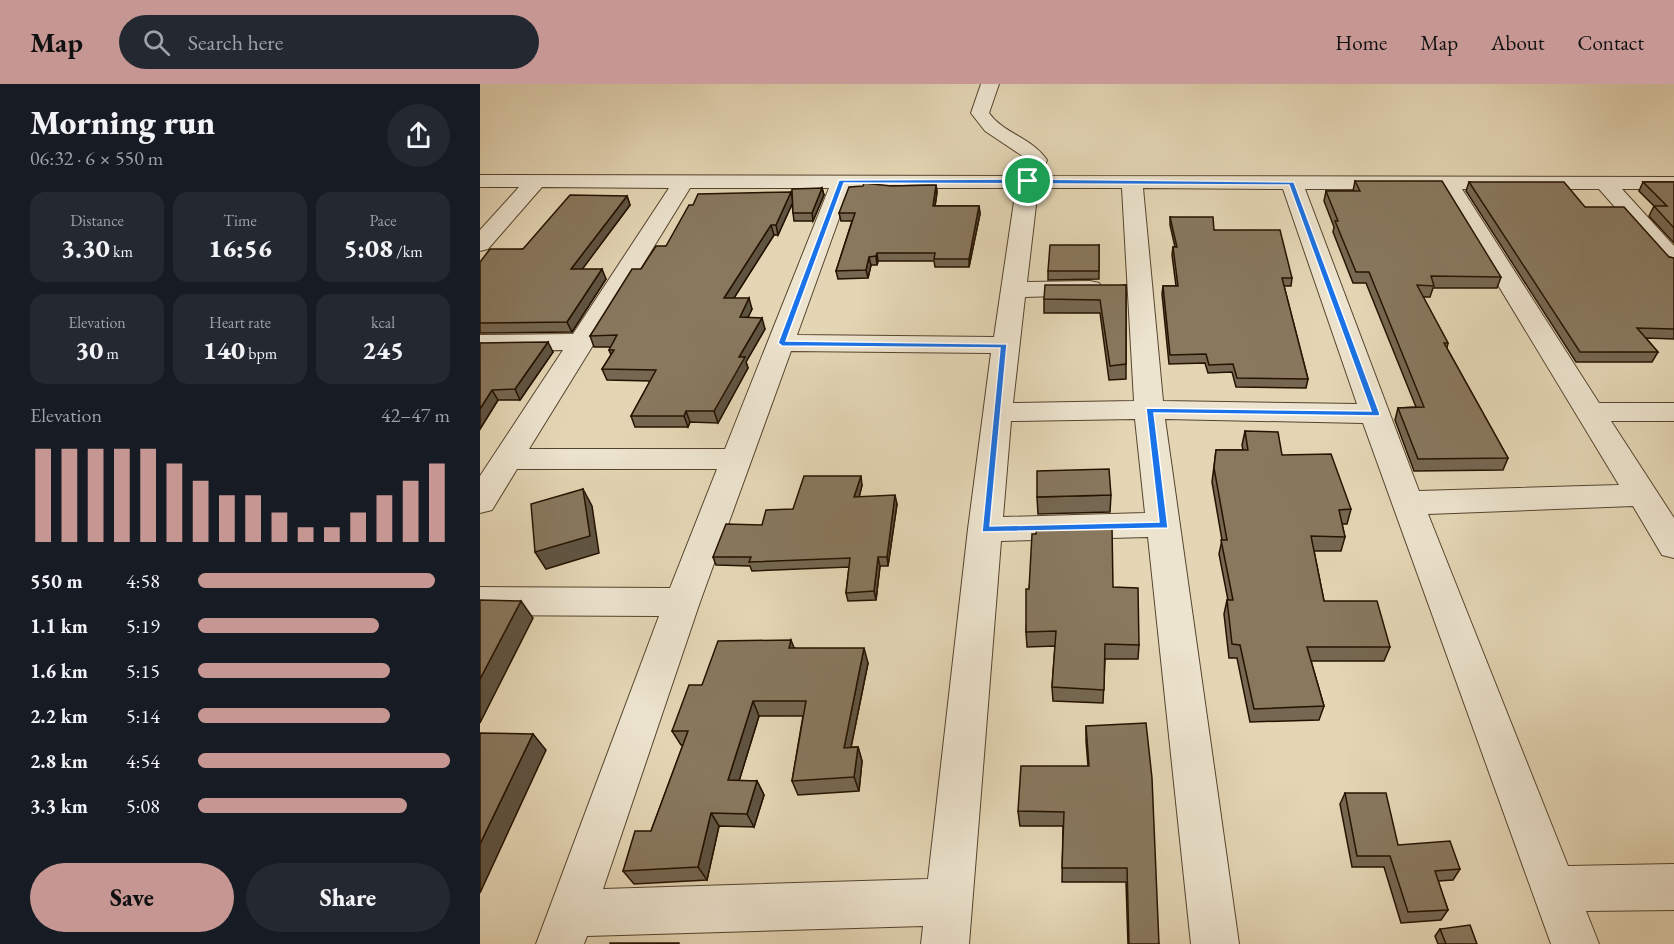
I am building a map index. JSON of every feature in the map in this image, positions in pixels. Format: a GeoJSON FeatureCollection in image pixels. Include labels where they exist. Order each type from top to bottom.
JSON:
{"type":"FeatureCollection","features":[{"type":"Feature","properties":{"kind":"street"},"geometry":{"type":"LineString","coordinates":[[842,182],[682,602],[566,929],[946,923],[1004,345],[1028,181],[1036,165],[1034,155],[1027,147],[991,128],[980,113],[990,84]]}},
{"type":"Feature","properties":{"kind":"street"},"geometry":{"type":"LineString","coordinates":[[480,181],[1674,183]]}},
{"type":"Feature","properties":{"kind":"street"},"geometry":{"type":"LineString","coordinates":[[480,244],[536,181]]}},
{"type":"Feature","properties":{"kind":"street"},"geometry":{"type":"LineString","coordinates":[[1132,181],[1149,410],[1215,944]]}},
{"type":"Feature","properties":{"kind":"street"},"geometry":{"type":"LineString","coordinates":[[480,502],[684,182]]}},
{"type":"Feature","properties":{"kind":"street"},"geometry":{"type":"LineString","coordinates":[[1292,183],[1407,503],[1556,889],[1575,944]]}},
{"type":"Feature","properties":{"kind":"street"},"geometry":{"type":"LineString","coordinates":[[1448,183],[1674,546]]}},
{"type":"Feature","properties":{"kind":"street"},"geometry":{"type":"LineString","coordinates":[[1605,183],[1674,260]]}},
{"type":"Feature","properties":{"kind":"street"},"geometry":{"type":"LineString","coordinates":[[1012,290],[1140,288]]}},
{"type":"Feature","properties":{"kind":"street"},"geometry":{"type":"LineString","coordinates":[[480,343],[582,342]]}},
{"type":"Feature","properties":{"kind":"street"},"geometry":{"type":"LineString","coordinates":[[782,343],[1004,345]]}},
{"type":"Feature","properties":{"kind":"street"},"geometry":{"type":"LineString","coordinates":[[997,412],[1149,410],[1376,414]]}},
{"type":"Feature","properties":{"kind":"street"},"geometry":{"type":"LineString","coordinates":[[1592,412],[1674,412]]}},
{"type":"Feature","properties":{"kind":"street"},"geometry":{"type":"LineString","coordinates":[[508,459],[736,459]]}},
{"type":"Feature","properties":{"kind":"street"},"geometry":{"type":"LineString","coordinates":[[1407,503],[1641,495]]}},
{"type":"Feature","properties":{"kind":"street"},"geometry":{"type":"LineString","coordinates":[[985,529],[1164,525]]}},
{"type":"Feature","properties":{"kind":"street"},"geometry":{"type":"LineString","coordinates":[[480,601],[682,602]]}},
{"type":"Feature","properties":{"kind":"street"},"geometry":{"type":"LineString","coordinates":[[1556,889],[1674,887]]}},
{"type":"Feature","properties":{"kind":"building"},"geometry":{"type":"Polygon","coordinates":[[[1355,181],[1442,181],[1501,277],[1431,276],[1434,286],[1417,285],[1448,343],[1444,343],[1508,458],[1418,459],[1398,408],[1424,407],[1369,272],[1356,272],[1335,221],[1338,221],[1326,191],[1360,191],[1355,181]]]}},
{"type":"Feature","properties":{"kind":"building"},"geometry":{"type":"Polygon","coordinates":[[[1469,182],[1564,182],[1585,207],[1624,207],[1669,257],[1674,258],[1674,329],[1637,328],[1658,352],[1580,352],[1469,182]]]}},
{"type":"Feature","properties":{"kind":"building"},"geometry":{"type":"Polygon","coordinates":[[[1643,182],[1674,182],[1674,228],[1654,206],[1667,206],[1643,182]]]}},
{"type":"Feature","properties":{"kind":"building"},"geometry":{"type":"Polygon","coordinates":[[[864,183],[891,186],[936,185],[933,206],[979,206],[969,259],[934,259],[935,253],[877,253],[876,256],[869,257],[866,270],[836,271],[855,213],[839,213],[849,187],[863,186],[864,183]]]}},
{"type":"Feature","properties":{"kind":"building"},"geometry":{"type":"Polygon","coordinates":[[[822,188],[812,213],[793,213],[792,189],[822,188]]]}},
{"type":"Feature","properties":{"kind":"building"},"geometry":{"type":"Polygon","coordinates":[[[791,192],[776,225],[771,225],[724,298],[749,298],[740,317],[762,318],[739,357],[745,357],[714,411],[686,411],[684,416],[631,416],[656,370],[602,369],[614,350],[609,350],[617,335],[590,336],[632,269],[641,269],[656,246],[666,246],[689,205],[693,205],[698,194],[791,192]]]}},
{"type":"Feature","properties":{"kind":"building"},"geometry":{"type":"Polygon","coordinates":[[[570,195],[627,196],[571,269],[602,269],[567,322],[480,323],[480,262],[490,249],[523,249],[570,195]]]}},
{"type":"Feature","properties":{"kind":"building"},"geometry":{"type":"Polygon","coordinates":[[[1170,217],[1213,217],[1214,230],[1280,230],[1292,278],[1282,278],[1308,379],[1237,378],[1233,364],[1209,365],[1206,354],[1170,355],[1163,286],[1178,286],[1173,247],[1177,247],[1170,217]]]}},
{"type":"Feature","properties":{"kind":"building"},"geometry":{"type":"Polygon","coordinates":[[[1050,245],[1099,245],[1099,271],[1048,271],[1050,245]]]}},
{"type":"Feature","properties":{"kind":"building"},"geometry":{"type":"Polygon","coordinates":[[[1045,285],[1126,285],[1126,364],[1110,366],[1100,300],[1044,299],[1045,285]]]}},
{"type":"Feature","properties":{"kind":"building"},"geometry":{"type":"Polygon","coordinates":[[[548,342],[515,389],[492,390],[480,409],[480,343],[548,342]]]}},
{"type":"Feature","properties":{"kind":"building"},"geometry":{"type":"Polygon","coordinates":[[[1245,431],[1278,432],[1282,455],[1331,454],[1351,509],[1339,510],[1345,537],[1311,536],[1324,601],[1377,601],[1390,647],[1307,647],[1324,706],[1254,709],[1240,645],[1232,644],[1227,600],[1233,600],[1221,540],[1227,540],[1214,468],[1216,450],[1248,450],[1245,431]]]}},
{"type":"Feature","properties":{"kind":"building"},"geometry":{"type":"Polygon","coordinates":[[[1109,469],[1111,495],[1037,497],[1037,471],[1109,469]]]}},
{"type":"Feature","properties":{"kind":"building"},"geometry":{"type":"Polygon","coordinates":[[[804,476],[861,476],[854,497],[895,495],[887,557],[878,557],[874,591],[846,593],[850,558],[749,562],[751,557],[713,557],[726,524],[762,525],[766,510],[793,509],[804,476]]]}},
{"type":"Feature","properties":{"kind":"building"},"geometry":{"type":"Polygon","coordinates":[[[583,489],[590,536],[535,552],[531,504],[583,489]]]}},
{"type":"Feature","properties":{"kind":"building"},"geometry":{"type":"Polygon","coordinates":[[[1112,526],[1113,587],[1138,588],[1139,645],[1105,644],[1104,690],[1052,687],[1056,631],[1026,632],[1026,589],[1029,589],[1032,534],[1036,534],[1037,528],[1112,526]]]}},
{"type":"Feature","properties":{"kind":"building"},"geometry":{"type":"Polygon","coordinates":[[[480,600],[521,601],[480,679],[480,600]]]}},
{"type":"Feature","properties":{"kind":"building"},"geometry":{"type":"Polygon","coordinates":[[[791,640],[789,648],[864,648],[844,748],[858,747],[854,777],[792,781],[806,701],[753,701],[728,780],[757,781],[747,814],[711,813],[698,867],[623,871],[635,831],[651,831],[688,731],[672,731],[689,685],[702,685],[718,641],[791,640]]]}},
{"type":"Feature","properties":{"kind":"building"},"geometry":{"type":"Polygon","coordinates":[[[1146,723],[1152,778],[1159,944],[1129,944],[1127,868],[1062,868],[1064,812],[1018,811],[1021,766],[1089,766],[1086,726],[1146,723]]]}},
{"type":"Feature","properties":{"kind":"building"},"geometry":{"type":"Polygon","coordinates":[[[480,733],[533,734],[480,844],[480,733]]]}},
{"type":"Feature","properties":{"kind":"building"},"geometry":{"type":"Polygon","coordinates":[[[1345,793],[1386,793],[1398,845],[1450,841],[1460,869],[1435,871],[1448,910],[1408,912],[1390,856],[1357,856],[1345,793]]]}},
{"type":"Feature","properties":{"kind":"building"},"geometry":{"type":"Polygon","coordinates":[[[1470,925],[1477,944],[1446,944],[1440,929],[1470,925]]]}},
{"type":"Feature","properties":{"kind":"building"},"geometry":{"type":"Polygon","coordinates":[[[679,943],[679,944],[610,944],[679,943]]]}},
{"type":"Feature","properties":{"kind":"route"},"geometry":{"type":"LineString","coordinates":[[1028,181],[1292,183],[1376,414],[1149,410],[1164,525],[985,529],[1004,345],[782,343],[842,182],[1028,181]]}}]}
